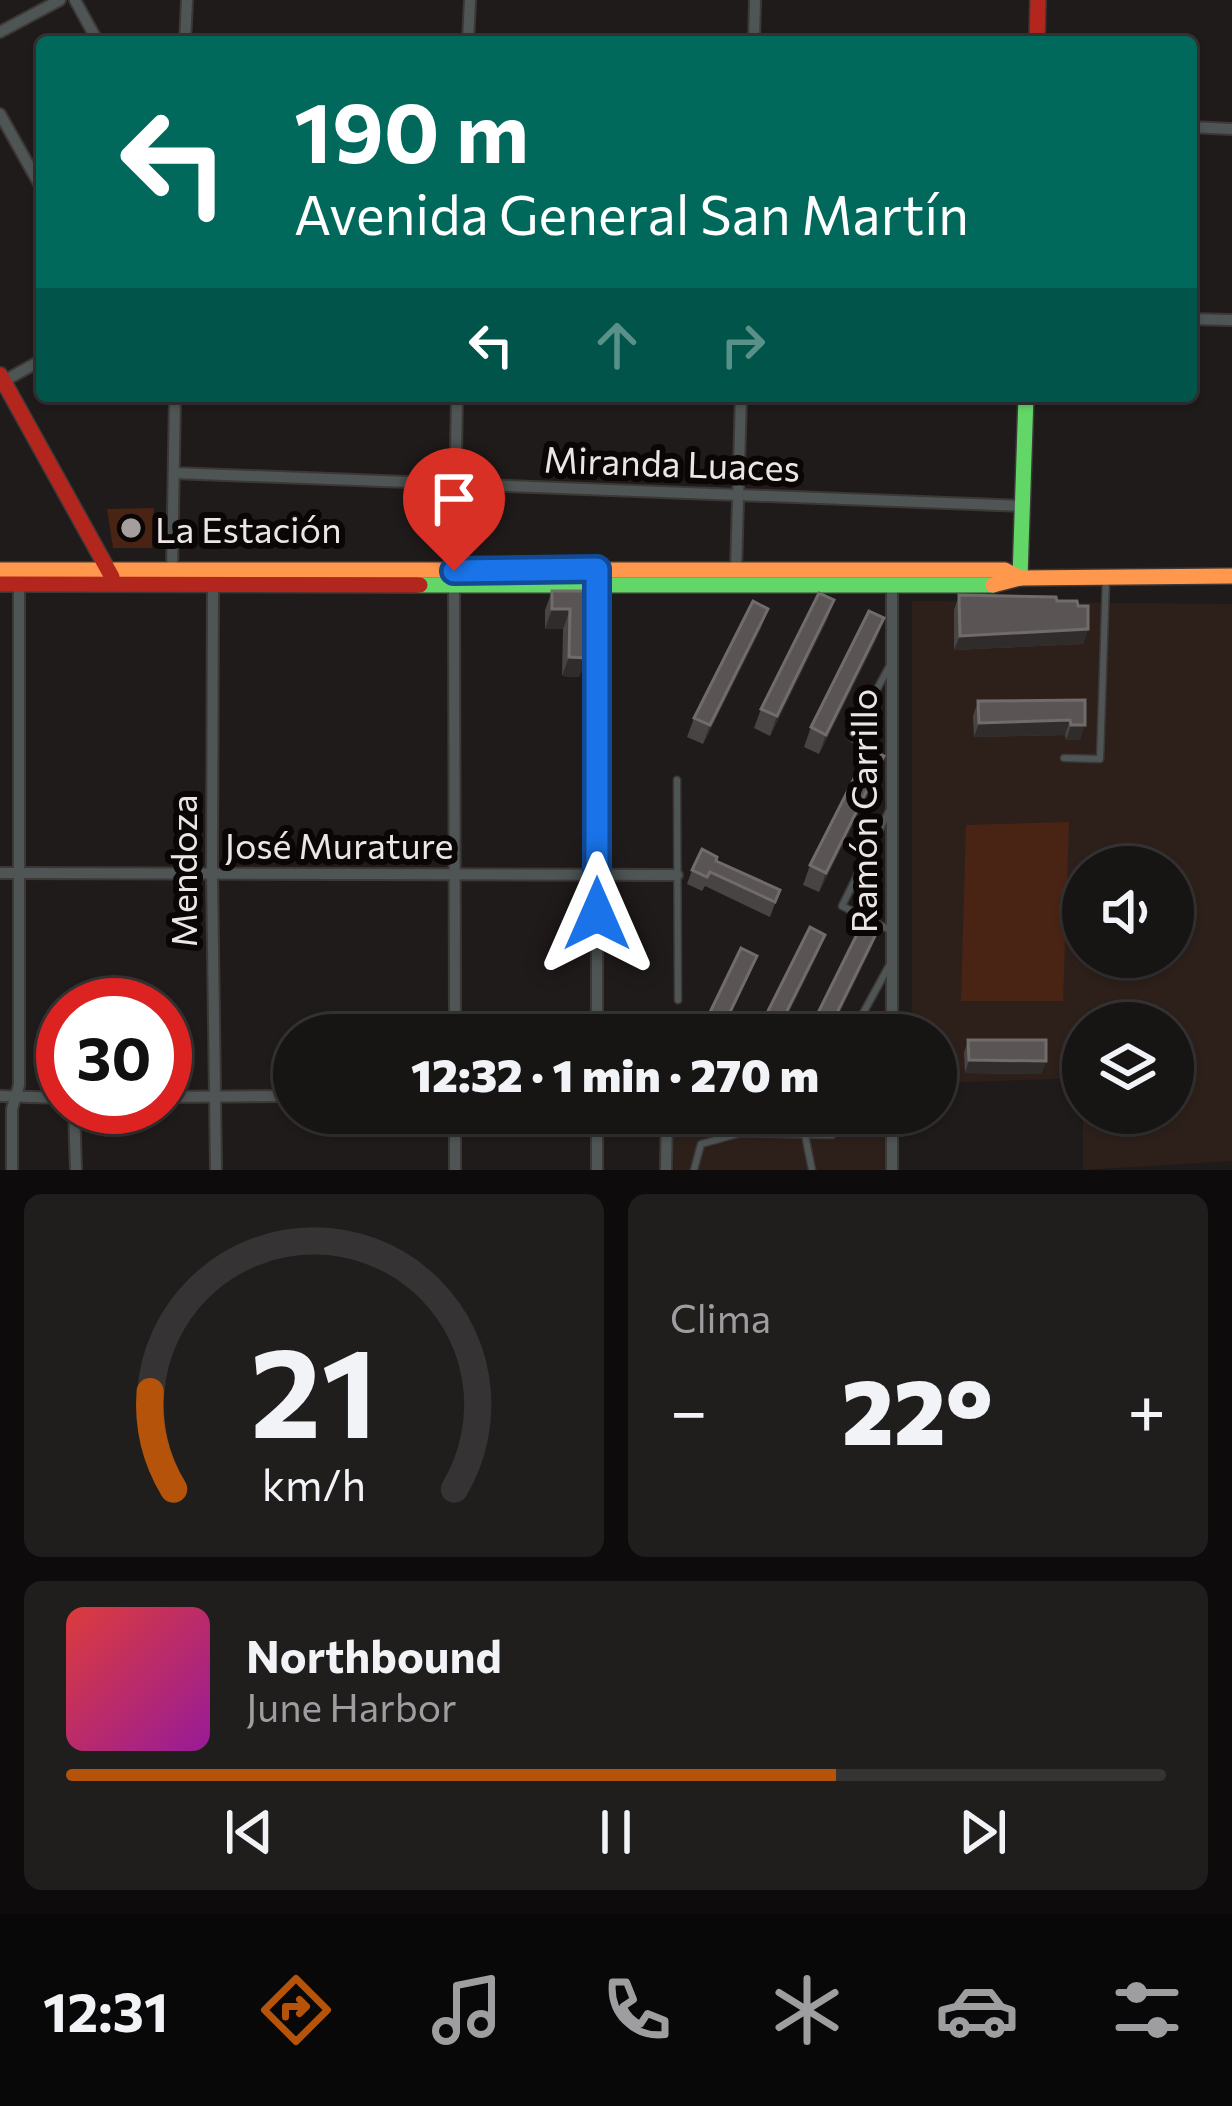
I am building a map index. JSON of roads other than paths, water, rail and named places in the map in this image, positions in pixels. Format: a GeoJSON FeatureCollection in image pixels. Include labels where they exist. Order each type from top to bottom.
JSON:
{"type":"FeatureCollection","features":[{"type":"Feature","properties":{"kind":"main road"},"geometry":{"type":"LineString","coordinates":[[1037,36],[1038,0]]}},
{"type":"Feature","properties":{"kind":"main road"},"geometry":{"type":"LineString","coordinates":[[1,380],[111,576]]}},
{"type":"Feature","properties":{"kind":"main road"},"geometry":{"type":"LineString","coordinates":[[1020,578],[1026,402]]}},
{"type":"Feature","properties":{"kind":"main road"},"geometry":{"type":"LineString","coordinates":[[0,570],[213,578],[597,577],[892,586],[1005,584],[1020,578],[1232,576]]}},
{"type":"Feature","properties":{"kind":"main road"},"geometry":{"type":"LineString","coordinates":[[597,577],[736,570],[1005,570],[1020,578]]}},
{"type":"Feature","properties":{"kind":"main road"},"geometry":{"type":"LineString","coordinates":[[0,584],[172,571],[213,578]]}},
{"type":"Feature","properties":{"kind":"street"},"geometry":{"type":"LineString","coordinates":[[0,32],[60,0]]}},
{"type":"Feature","properties":{"kind":"street"},"geometry":{"type":"LineString","coordinates":[[75,0],[95,36]]}},
{"type":"Feature","properties":{"kind":"street"},"geometry":{"type":"LineString","coordinates":[[185,36],[187,0]]}},
{"type":"Feature","properties":{"kind":"street"},"geometry":{"type":"LineString","coordinates":[[468,36],[470,0]]}},
{"type":"Feature","properties":{"kind":"street"},"geometry":{"type":"LineString","coordinates":[[754,36],[755,0]]}},
{"type":"Feature","properties":{"kind":"street"},"geometry":{"type":"LineString","coordinates":[[0,114],[36,178]]}},
{"type":"Feature","properties":{"kind":"street"},"geometry":{"type":"LineString","coordinates":[[1197,127],[1232,129]]}},
{"type":"Feature","properties":{"kind":"street"},"geometry":{"type":"LineString","coordinates":[[1197,319],[1232,320]]}},
{"type":"Feature","properties":{"kind":"street"},"geometry":{"type":"LineString","coordinates":[[1,380],[36,363]]}},
{"type":"Feature","properties":{"kind":"street"},"geometry":{"type":"LineString","coordinates":[[172,571],[175,402]]}},
{"type":"Feature","properties":{"kind":"street"},"geometry":{"type":"LineString","coordinates":[[455,1014],[458,402]]}},
{"type":"Feature","properties":{"kind":"street"},"geometry":{"type":"LineString","coordinates":[[736,570],[741,402]]}},
{"type":"Feature","properties":{"kind":"street","name":"Miranda Luaces"},"geometry":{"type":"LineString","coordinates":[[174,472],[1023,506]]}},
{"type":"Feature","properties":{"kind":"street"},"geometry":{"type":"LineString","coordinates":[[597,577],[597,1014]]}},
{"type":"Feature","properties":{"kind":"street","name":"Mendoza"},"geometry":{"type":"LineString","coordinates":[[213,578],[216,1170]]}},
{"type":"Feature","properties":{"kind":"street"},"geometry":{"type":"LineString","coordinates":[[12,1170],[19,584]]}},
{"type":"Feature","properties":{"kind":"street","name":"Ramón Carrillo"},"geometry":{"type":"LineString","coordinates":[[892,586],[892,1014]]}},
{"type":"Feature","properties":{"kind":"street","name":"José Murature"},"geometry":{"type":"LineString","coordinates":[[0,873],[677,875]]}},
{"type":"Feature","properties":{"kind":"street"},"geometry":{"type":"LineString","coordinates":[[0,1096],[36,1097]]}},
{"type":"Feature","properties":{"kind":"street"},"geometry":{"type":"LineString","coordinates":[[192,1096],[273,1096]]}},
{"type":"Feature","properties":{"kind":"street"},"geometry":{"type":"LineString","coordinates":[[75,1134],[76,1170]]}},
{"type":"Feature","properties":{"kind":"street"},"geometry":{"type":"LineString","coordinates":[[455,1134],[455,1170]]}},
{"type":"Feature","properties":{"kind":"street"},"geometry":{"type":"LineString","coordinates":[[597,1134],[597,1170]]}},
{"type":"Feature","properties":{"kind":"street"},"geometry":{"type":"LineString","coordinates":[[666,1170],[667,1134]]}},
{"type":"Feature","properties":{"kind":"street"},"geometry":{"type":"LineString","coordinates":[[892,1134],[892,1170]]}},
{"type":"Feature","properties":{"kind":"lane"},"geometry":{"type":"LineString","coordinates":[[1064,758],[1100,759],[1106,576]]}},
{"type":"Feature","properties":{"kind":"lane"},"geometry":{"type":"LineString","coordinates":[[891,662],[851,737],[892,764]]}},
{"type":"Feature","properties":{"kind":"lane"},"geometry":{"type":"LineString","coordinates":[[677,780],[678,1000]]}},
{"type":"Feature","properties":{"kind":"lane"},"geometry":{"type":"LineString","coordinates":[[892,805],[842,906],[892,932]]}},
{"type":"Feature","properties":{"kind":"lane"},"geometry":{"type":"LineString","coordinates":[[863,1014],[892,961]]}},
{"type":"Feature","properties":{"kind":"lane"},"geometry":{"type":"LineString","coordinates":[[694,1170],[697,1150],[706,1141],[743,1134]]}},
{"type":"Feature","properties":{"kind":"lane"},"geometry":{"type":"LineString","coordinates":[[788,1134],[832,1135]]}},
{"type":"Feature","properties":{"kind":"lane"},"geometry":{"type":"LineString","coordinates":[[805,1135],[812,1170]]}},
{"type":"Feature","properties":{"kind":"place","name":"La Estación"},"geometry":{"type":"Point","coordinates":[131,528]}}]}
